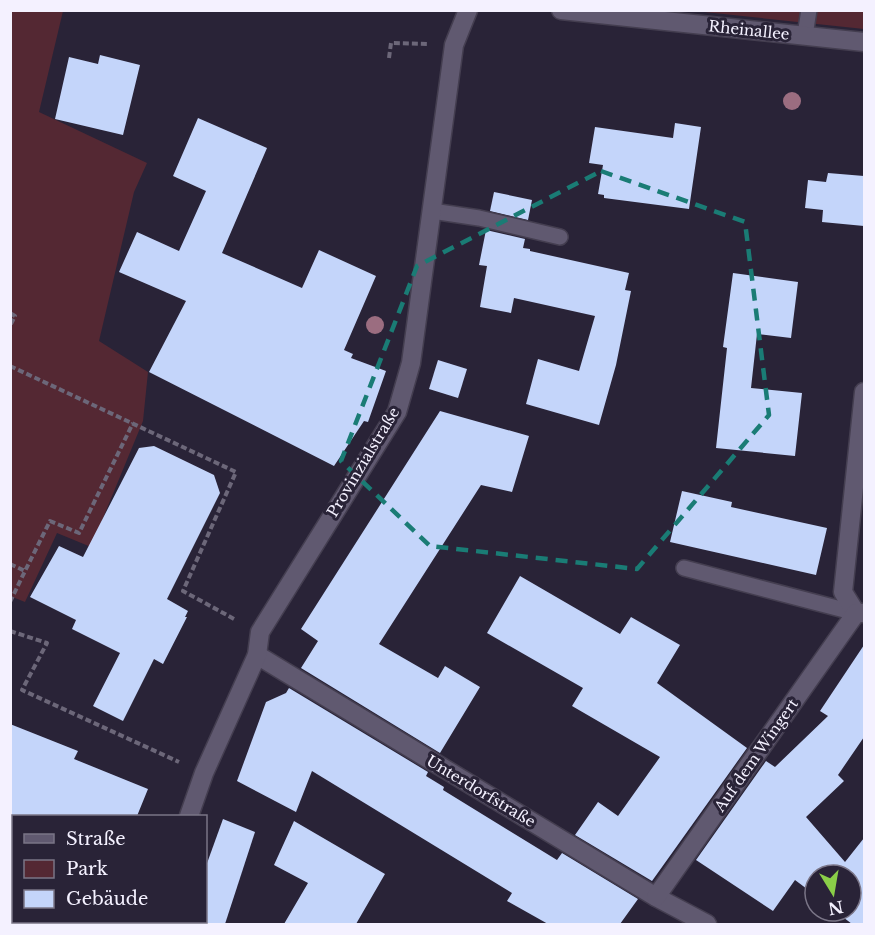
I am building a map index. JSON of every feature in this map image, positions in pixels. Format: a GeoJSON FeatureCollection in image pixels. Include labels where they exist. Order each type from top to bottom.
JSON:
{"type":"FeatureCollection","features":[{"type":"Feature","properties":{"kind":"street","name":"Provinzialstraße"},"geometry":{"type":"LineString","coordinates":[[189,815],[204,773],[257,656],[260,633],[397,412],[411,363],[454,45],[468,10]]}},
{"type":"Feature","properties":{"kind":"street","name":"Rheinallee"},"geometry":{"type":"LineString","coordinates":[[561,10],[864,42]]}},
{"type":"Feature","properties":{"kind":"street"},"geometry":{"type":"LineString","coordinates":[[860,613],[843,592],[864,392]]}},
{"type":"Feature","properties":{"kind":"street","name":"Auf dem Wingert"},"geometry":{"type":"LineString","coordinates":[[656,897],[860,613]]}},
{"type":"Feature","properties":{"kind":"street","name":"Unterdorfstraße"},"geometry":{"type":"LineString","coordinates":[[257,656],[656,897],[707,924]]}},
{"type":"Feature","properties":{"kind":"lane"},"geometry":{"type":"LineString","coordinates":[[806,35],[809,10]]}},
{"type":"Feature","properties":{"kind":"lane"},"geometry":{"type":"LineString","coordinates":[[432,211],[479,218],[560,237]]}},
{"type":"Feature","properties":{"kind":"lane"},"geometry":{"type":"LineString","coordinates":[[684,568],[860,613]]}},
{"type":"Feature","properties":{"kind":"path"},"geometry":{"type":"LineString","coordinates":[[389,58],[391,43],[398,43]]}},
{"type":"Feature","properties":{"kind":"path"},"geometry":{"type":"LineString","coordinates":[[10,313],[15,316],[10,326]]}},
{"type":"Feature","properties":{"kind":"path"},"geometry":{"type":"LineString","coordinates":[[10,366],[236,472],[183,591],[232,619]]}},
{"type":"Feature","properties":{"kind":"path"},"geometry":{"type":"LineString","coordinates":[[10,602],[50,521],[79,533],[133,423]]}},
{"type":"Feature","properties":{"kind":"path"},"geometry":{"type":"LineString","coordinates":[[10,564],[25,571]]}},
{"type":"Feature","properties":{"kind":"path"},"geometry":{"type":"LineString","coordinates":[[10,631],[47,643],[22,690],[204,773]]}},
{"type":"Feature","properties":{"kind":"highlighted area"},"geometry":{"type":"Polygon","coordinates":[[[601,171],[745,222],[769,415],[637,569],[430,546],[341,461],[417,266],[601,171]]]}},
{"type":"Feature","properties":{"kind":"green space"},"geometry":{"type":"Polygon","coordinates":[[[10,11],[63,11],[39,112],[147,163],[134,192],[99,341],[148,372],[143,421],[91,547],[57,533],[25,602],[10,596],[10,11]]]}},
{"type":"Feature","properties":{"kind":"green space"},"geometry":{"type":"Polygon","coordinates":[[[695,11],[864,11],[864,29],[695,11]]]}},
{"type":"Feature","properties":{"kind":"building"},"geometry":{"type":"Polygon","coordinates":[[[100,55],[140,65],[123,135],[55,119],[69,57],[98,64],[100,55]]]}},
{"type":"Feature","properties":{"kind":"building"},"geometry":{"type":"Polygon","coordinates":[[[198,118],[267,148],[222,253],[302,288],[319,250],[376,276],[344,350],[353,354],[351,358],[386,371],[368,422],[364,421],[334,466],[149,372],[186,301],[119,272],[137,232],[179,251],[206,191],[173,176],[198,118]]]}},
{"type":"Feature","properties":{"kind":"building"},"geometry":{"type":"Polygon","coordinates":[[[675,123],[701,127],[689,209],[604,198],[604,195],[598,194],[603,165],[589,163],[595,127],[673,138],[675,123]]]}},
{"type":"Feature","properties":{"kind":"building"},"geometry":{"type":"Polygon","coordinates":[[[828,173],[864,176],[864,226],[822,222],[823,210],[805,208],[808,180],[826,182],[828,173]]]}},
{"type":"Feature","properties":{"kind":"building"},"geometry":{"type":"Polygon","coordinates":[[[494,192],[532,200],[528,220],[490,211],[494,192]]]}},
{"type":"Feature","properties":{"kind":"building"},"geometry":{"type":"Polygon","coordinates":[[[486,230],[525,239],[523,248],[530,249],[530,251],[629,273],[625,290],[631,291],[616,365],[599,425],[526,404],[538,359],[579,371],[595,316],[514,298],[511,313],[480,307],[487,266],[479,265],[486,230]]]}},
{"type":"Feature","properties":{"kind":"building"},"geometry":{"type":"Polygon","coordinates":[[[733,273],[798,282],[791,338],[757,334],[751,388],[802,393],[795,456],[716,448],[727,348],[723,347],[733,273]]]}},
{"type":"Feature","properties":{"kind":"building"},"geometry":{"type":"Polygon","coordinates":[[[438,360],[467,369],[458,398],[429,389],[438,360]]]}},
{"type":"Feature","properties":{"kind":"building"},"geometry":{"type":"Polygon","coordinates":[[[440,411],[529,436],[512,492],[481,485],[379,644],[438,678],[445,666],[480,687],[440,753],[301,668],[318,641],[301,629],[440,411]]]}},
{"type":"Feature","properties":{"kind":"building"},"geometry":{"type":"Polygon","coordinates":[[[154,446],[214,475],[220,493],[167,599],[188,611],[185,617],[187,617],[163,664],[154,659],[123,721],[93,706],[120,653],[72,629],[76,620],[30,597],[59,546],[83,557],[139,448],[154,446]]]}},
{"type":"Feature","properties":{"kind":"building"},"geometry":{"type":"Polygon","coordinates":[[[682,491],[732,502],[731,507],[827,528],[816,575],[670,542],[682,491]]]}},
{"type":"Feature","properties":{"kind":"building"},"geometry":{"type":"Polygon","coordinates":[[[520,576],[620,634],[631,617],[680,645],[657,683],[747,748],[652,881],[575,835],[598,802],[618,816],[660,757],[572,706],[583,688],[487,633],[520,576]]]}},
{"type":"Feature","properties":{"kind":"building"},"geometry":{"type":"Polygon","coordinates":[[[864,645],[864,737],[838,775],[844,781],[806,817],[845,862],[864,838],[864,924],[851,923],[863,923],[863,863],[803,863],[803,886],[795,880],[773,911],[696,860],[766,761],[775,767],[828,716],[820,711],[864,645]]]}},
{"type":"Feature","properties":{"kind":"building"},"geometry":{"type":"Polygon","coordinates":[[[289,688],[428,772],[426,776],[444,787],[443,790],[557,860],[562,853],[638,899],[620,924],[548,924],[507,901],[512,893],[312,771],[296,812],[237,781],[266,702],[286,693],[289,688]]]}},
{"type":"Feature","properties":{"kind":"building"},"geometry":{"type":"Polygon","coordinates":[[[10,724],[78,751],[74,759],[148,789],[137,815],[10,816],[10,724]]]}},
{"type":"Feature","properties":{"kind":"building"},"geometry":{"type":"Polygon","coordinates":[[[223,819],[255,832],[225,924],[206,924],[207,863],[223,819]]]}},
{"type":"Feature","properties":{"kind":"building"},"geometry":{"type":"Polygon","coordinates":[[[294,821],[385,874],[356,924],[284,924],[308,883],[274,865],[294,821]]]}}]}
